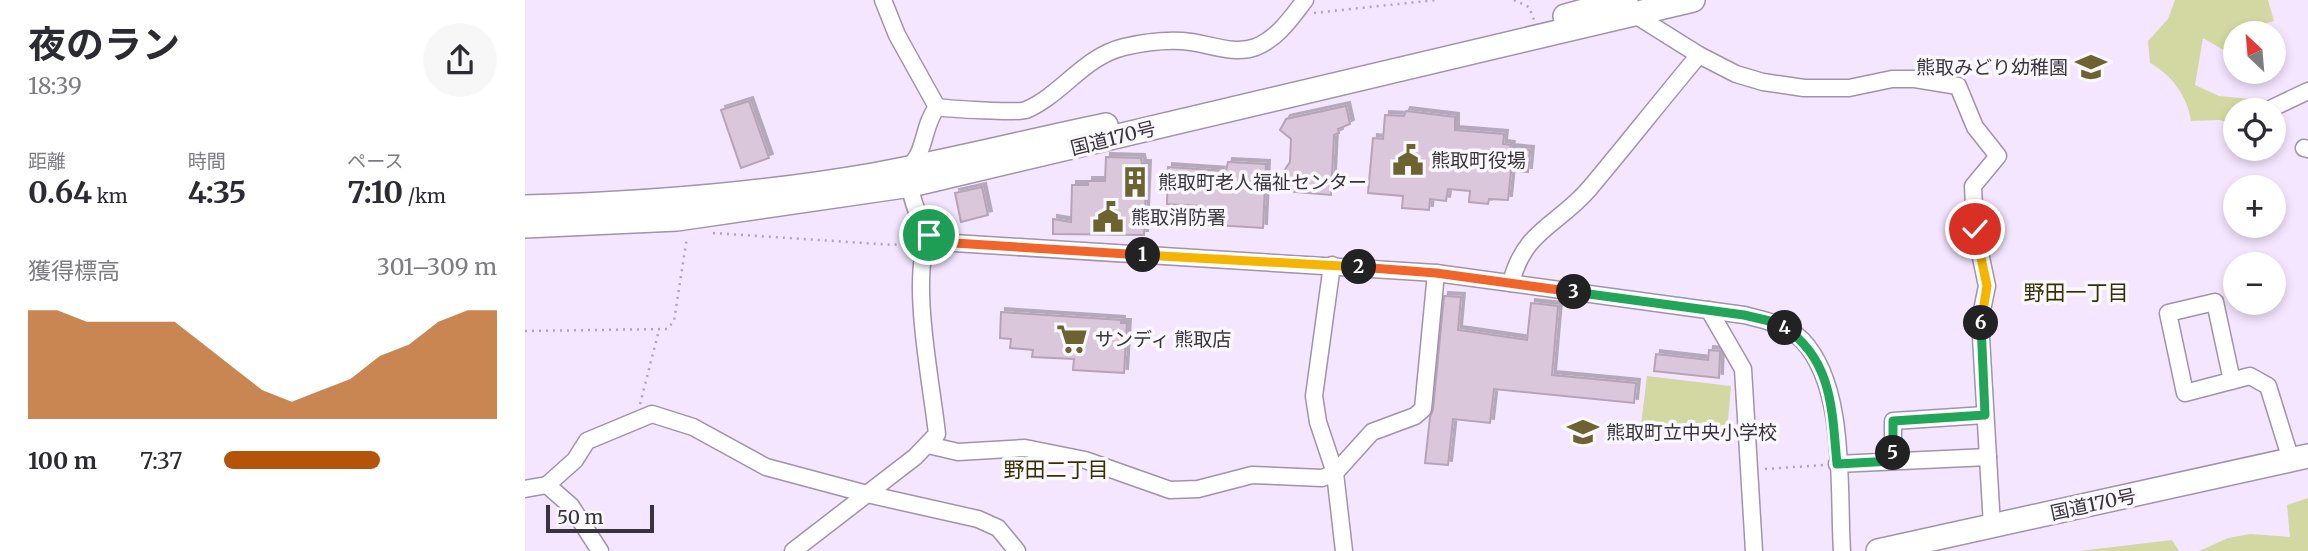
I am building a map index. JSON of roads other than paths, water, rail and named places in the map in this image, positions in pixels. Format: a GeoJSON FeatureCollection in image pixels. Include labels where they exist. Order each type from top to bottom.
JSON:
{"type":"FeatureCollection","features":[{"type":"Feature","properties":{"kind":"highway","name":"国道170号"},"geometry":{"type":"LineString","coordinates":[[525,207],[713,197],[911,176],[1105,125],[1535,23],[1623,4],[1693,0]]}},
{"type":"Feature","properties":{"kind":"highway","name":"国道170号"},"geometry":{"type":"LineString","coordinates":[[525,226],[677,219],[911,176],[1623,4]]}},
{"type":"Feature","properties":{"kind":"highway","name":"国道170号"},"geometry":{"type":"LineString","coordinates":[[1878,551],[2299,458]]}},
{"type":"Feature","properties":{"kind":"street"},"geometry":{"type":"LineString","coordinates":[[883,0],[898,35],[937,107]]}},
{"type":"Feature","properties":{"kind":"street"},"geometry":{"type":"LineString","coordinates":[[937,107],[963,111],[983,108],[1024,111],[1103,53],[1127,47],[1182,41],[1222,49],[1253,48],[1274,38],[1305,0]]}},
{"type":"Feature","properties":{"kind":"street"},"geometry":{"type":"LineString","coordinates":[[1623,4],[1699,55],[1736,74],[1804,88],[1849,88],[1892,79],[1940,81],[1958,86],[1975,127],[1998,156],[1973,186],[1975,229],[1987,286],[1980,320],[1992,526]]}},
{"type":"Feature","properties":{"kind":"street"},"geometry":{"type":"LineString","coordinates":[[1511,283],[1520,254],[1535,236],[1585,193],[1699,55]]}},
{"type":"Feature","properties":{"kind":"street"},"geometry":{"type":"LineString","coordinates":[[2286,101],[2308,91]]}},
{"type":"Feature","properties":{"kind":"street"},"geometry":{"type":"LineString","coordinates":[[937,107],[928,119],[911,176],[918,217],[929,235],[954,243],[1436,273],[1709,310],[1778,323],[1801,339],[1818,362],[1830,389],[1842,551]]}},
{"type":"Feature","properties":{"kind":"street"},"geometry":{"type":"LineString","coordinates":[[793,551],[928,445],[937,434],[923,330],[922,249],[929,235]]}},
{"type":"Feature","properties":{"kind":"street"},"geometry":{"type":"LineString","coordinates":[[1332,265],[1314,396],[1318,422],[1335,473],[1344,551]]}},
{"type":"Feature","properties":{"kind":"street"},"geometry":{"type":"LineString","coordinates":[[928,445],[958,452],[1025,448],[1085,460],[1170,490],[1198,489],[1252,475],[1322,478],[1335,473],[1372,432],[1415,416],[1423,408],[1436,273]]}},
{"type":"Feature","properties":{"kind":"street"},"geometry":{"type":"LineString","coordinates":[[2232,381],[2215,302],[2168,313],[2185,393],[2232,381],[2251,376],[2268,386],[2299,458]]}},
{"type":"Feature","properties":{"kind":"street"},"geometry":{"type":"LineString","coordinates":[[1709,310],[1743,369],[1747,470],[1754,551]]}},
{"type":"Feature","properties":{"kind":"street"},"geometry":{"type":"LineString","coordinates":[[525,489],[547,485],[575,460],[587,441],[652,414],[693,427],[766,467],[867,494],[978,519],[998,528],[1017,551]]}},
{"type":"Feature","properties":{"kind":"street"},"geometry":{"type":"LineString","coordinates":[[1893,461],[1893,421],[1985,415]]}},
{"type":"Feature","properties":{"kind":"street"},"geometry":{"type":"LineString","coordinates":[[1837,464],[1988,457]]}},
{"type":"Feature","properties":{"kind":"street"},"geometry":{"type":"LineString","coordinates":[[547,485],[571,506],[600,551]]}},
{"type":"Feature","properties":{"kind":"place","name":"熊取みどり幼稚園"},"geometry":{"type":"Point","coordinates":[2091,67]}},
{"type":"Feature","properties":{"kind":"place","name":"熊取町役場"},"geometry":{"type":"Point","coordinates":[1408,160]}},
{"type":"Feature","properties":{"kind":"place","name":"熊取町老人福祉センター"},"geometry":{"type":"Point","coordinates":[1135,182]}},
{"type":"Feature","properties":{"kind":"place","name":"熊取消防署"},"geometry":{"type":"Point","coordinates":[1108,217]}},
{"type":"Feature","properties":{"kind":"place","name":"サンディ 熊取店"},"geometry":{"type":"Point","coordinates":[1072,339]}},
{"type":"Feature","properties":{"kind":"place","name":"熊取町立中央小学校"},"geometry":{"type":"Point","coordinates":[1583,432]}},
{"type":"Feature","properties":{"kind":"district","name":"野田一丁目"},"geometry":{"type":"Point","coordinates":[2076,292]}},
{"type":"Feature","properties":{"kind":"district","name":"野田二丁目"},"geometry":{"type":"Point","coordinates":[1056,469]}}]}
